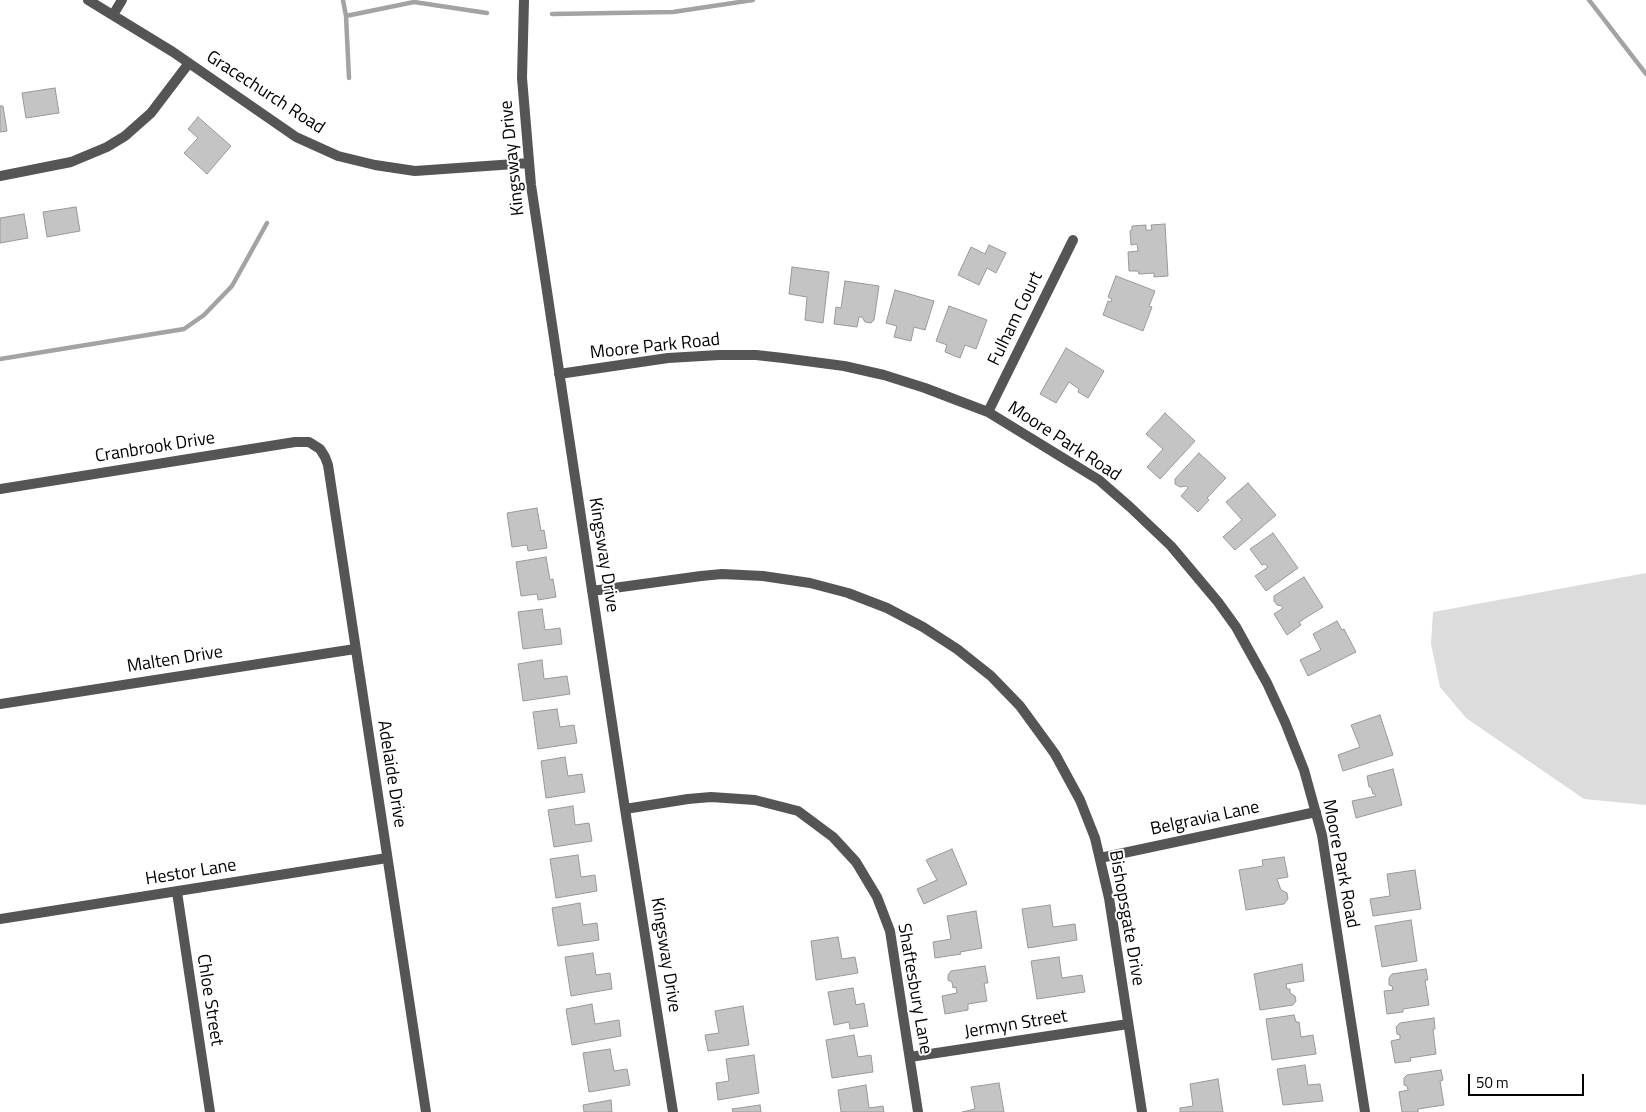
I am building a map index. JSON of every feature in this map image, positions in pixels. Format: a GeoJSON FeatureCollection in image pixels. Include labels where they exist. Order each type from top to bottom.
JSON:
{"type":"FeatureCollection","features":[{"type":"Feature","properties":{"kind":"street","name":"Gracechurch Road"},"geometry":{"type":"LineString","coordinates":[[88,0],[173,52],[296,137],[338,156],[375,166],[415,171],[529,163]]}},
{"type":"Feature","properties":{"kind":"street"},"geometry":{"type":"LineString","coordinates":[[113,16],[122,0]]}},
{"type":"Feature","properties":{"kind":"street","name":"Kingsway Drive"},"geometry":{"type":"LineString","coordinates":[[524,0],[522,78],[529,163],[625,809],[673,1112]]}},
{"type":"Feature","properties":{"kind":"street"},"geometry":{"type":"LineString","coordinates":[[0,176],[71,162],[107,147],[125,136],[151,113],[189,63]]}},
{"type":"Feature","properties":{"kind":"street","name":"Fulham Court"},"geometry":{"type":"LineString","coordinates":[[988,412],[1073,240]]}},
{"type":"Feature","properties":{"kind":"street","name":"Moore Park Road"},"geometry":{"type":"LineString","coordinates":[[559,374],[676,358],[719,355],[783,358],[844,366],[884,375],[988,412],[1099,480],[1130,507],[1172,546],[1236,627],[1267,683],[1304,770],[1322,835],[1365,1112]]}},
{"type":"Feature","properties":{"kind":"street","name":"Cranbrook Drive"},"geometry":{"type":"LineString","coordinates":[[0,488],[295,442],[309,442],[315,446]]}},
{"type":"Feature","properties":{"kind":"street","name":"Adelaide Drive"},"geometry":{"type":"LineString","coordinates":[[315,446],[325,457],[328,465],[426,1112]]}},
{"type":"Feature","properties":{"kind":"street","name":"Bishopsgate Drive"},"geometry":{"type":"LineString","coordinates":[[592,591],[701,576],[742,575],[783,579],[829,588],[868,600],[905,617],[964,654],[991,676],[1020,706],[1044,738],[1066,773],[1088,820],[1100,858],[1109,898],[1142,1112]]}},
{"type":"Feature","properties":{"kind":"street","name":"Malten Drive"},"geometry":{"type":"LineString","coordinates":[[0,704],[355,648]]}},
{"type":"Feature","properties":{"kind":"street","name":"Shaftesbury Lane"},"geometry":{"type":"LineString","coordinates":[[625,809],[711,797],[755,800],[798,811],[833,837],[856,862],[877,897],[890,931],[918,1112]]}},
{"type":"Feature","properties":{"kind":"street","name":"Belgravia Lane"},"geometry":{"type":"LineString","coordinates":[[1100,858],[1316,812]]}},
{"type":"Feature","properties":{"kind":"street","name":"Hestor Lane"},"geometry":{"type":"LineString","coordinates":[[0,919],[387,858]]}},
{"type":"Feature","properties":{"kind":"street","name":"Chloe Street"},"geometry":{"type":"LineString","coordinates":[[177,892],[210,1112]]}},
{"type":"Feature","properties":{"kind":"street","name":"Jermyn Street"},"geometry":{"type":"LineString","coordinates":[[910,1057],[1128,1024]]}},
{"type":"Feature","properties":{"kind":"shaded area"},"geometry":{"type":"Polygon","coordinates":[[[1646,573],[1646,805],[1584,799],[1466,718],[1440,687],[1431,644],[1433,612],[1646,573]]]}},
{"type":"Feature","properties":{"kind":"building"},"geometry":{"type":"Polygon","coordinates":[[[55,88],[59,113],[26,118],[22,93],[55,88]]]}},
{"type":"Feature","properties":{"kind":"building"},"geometry":{"type":"Polygon","coordinates":[[[0,106],[3,106],[7,131],[0,132],[0,106]]]}},
{"type":"Feature","properties":{"kind":"building"},"geometry":{"type":"Polygon","coordinates":[[[198,117],[231,146],[207,174],[184,153],[198,138],[188,129],[198,117]]]}},
{"type":"Feature","properties":{"kind":"building"},"geometry":{"type":"Polygon","coordinates":[[[76,207],[80,231],[47,237],[43,212],[76,207]]]}},
{"type":"Feature","properties":{"kind":"building"},"geometry":{"type":"Polygon","coordinates":[[[24,214],[28,238],[0,243],[0,218],[24,214]]]}},
{"type":"Feature","properties":{"kind":"building"},"geometry":{"type":"Polygon","coordinates":[[[1165,224],[1168,276],[1154,277],[1154,273],[1139,274],[1138,271],[1129,271],[1128,252],[1138,251],[1137,244],[1131,245],[1130,231],[1132,226],[1146,225],[1146,230],[1152,230],[1151,225],[1165,224]]]}},
{"type":"Feature","properties":{"kind":"building"},"geometry":{"type":"Polygon","coordinates":[[[989,245],[1006,253],[996,273],[987,268],[979,285],[958,275],[971,247],[985,254],[989,245]]]}},
{"type":"Feature","properties":{"kind":"building"},"geometry":{"type":"Polygon","coordinates":[[[792,267],[829,272],[823,323],[805,320],[807,297],[789,294],[792,267]]]}},
{"type":"Feature","properties":{"kind":"building"},"geometry":{"type":"Polygon","coordinates":[[[1116,276],[1155,291],[1149,306],[1152,307],[1143,331],[1103,315],[1108,301],[1111,302],[1112,299],[1108,297],[1116,276]]]}},
{"type":"Feature","properties":{"kind":"building"},"geometry":{"type":"Polygon","coordinates":[[[845,281],[879,286],[874,320],[871,323],[865,322],[862,317],[859,317],[857,327],[834,324],[836,307],[841,308],[845,281]]]}},
{"type":"Feature","properties":{"kind":"building"},"geometry":{"type":"Polygon","coordinates":[[[895,290],[934,301],[925,330],[914,327],[911,341],[894,337],[897,326],[886,323],[895,290]]]}},
{"type":"Feature","properties":{"kind":"building"},"geometry":{"type":"Polygon","coordinates":[[[949,306],[987,320],[976,349],[965,345],[960,358],[945,352],[947,345],[936,341],[949,306]]]}},
{"type":"Feature","properties":{"kind":"building"},"geometry":{"type":"Polygon","coordinates":[[[1066,348],[1104,371],[1088,398],[1078,392],[1079,389],[1069,382],[1056,403],[1040,394],[1066,348]]]}},
{"type":"Feature","properties":{"kind":"building"},"geometry":{"type":"Polygon","coordinates":[[[1165,413],[1195,441],[1160,479],[1147,467],[1163,449],[1146,434],[1165,413]]]}},
{"type":"Feature","properties":{"kind":"building"},"geometry":{"type":"Polygon","coordinates":[[[1199,453],[1226,478],[1207,498],[1209,500],[1198,512],[1181,496],[1188,488],[1175,484],[1175,479],[1199,453]]]}},
{"type":"Feature","properties":{"kind":"building"},"geometry":{"type":"Polygon","coordinates":[[[1248,483],[1276,515],[1235,550],[1223,537],[1242,520],[1226,502],[1248,483]]]}},
{"type":"Feature","properties":{"kind":"building"},"geometry":{"type":"Polygon","coordinates":[[[537,508],[541,531],[544,530],[547,548],[528,551],[527,545],[512,547],[507,513],[537,508]]]}},
{"type":"Feature","properties":{"kind":"building"},"geometry":{"type":"Polygon","coordinates":[[[1273,533],[1298,568],[1266,591],[1255,576],[1268,567],[1265,564],[1262,565],[1250,549],[1273,533]]]}},
{"type":"Feature","properties":{"kind":"building"},"geometry":{"type":"Polygon","coordinates":[[[546,557],[550,580],[553,579],[556,597],[538,600],[537,594],[521,596],[516,562],[546,557]]]}},
{"type":"Feature","properties":{"kind":"building"},"geometry":{"type":"Polygon","coordinates":[[[1304,577],[1323,607],[1299,622],[1301,625],[1287,635],[1274,614],[1283,608],[1274,601],[1274,596],[1304,577]]]}},
{"type":"Feature","properties":{"kind":"building"},"geometry":{"type":"Polygon","coordinates":[[[542,609],[545,630],[560,628],[562,644],[523,649],[518,612],[542,609]]]}},
{"type":"Feature","properties":{"kind":"building"},"geometry":{"type":"Polygon","coordinates":[[[1337,621],[1342,630],[1344,629],[1356,652],[1308,676],[1300,660],[1321,650],[1313,634],[1337,621]]]}},
{"type":"Feature","properties":{"kind":"building"},"geometry":{"type":"Polygon","coordinates":[[[542,660],[544,679],[567,676],[570,694],[523,701],[518,664],[542,660]]]}},
{"type":"Feature","properties":{"kind":"building"},"geometry":{"type":"Polygon","coordinates":[[[557,709],[560,727],[574,725],[577,743],[538,749],[533,712],[557,709]]]}},
{"type":"Feature","properties":{"kind":"building"},"geometry":{"type":"Polygon","coordinates":[[[1380,715],[1393,755],[1343,771],[1338,755],[1360,747],[1351,725],[1380,715]]]}},
{"type":"Feature","properties":{"kind":"building"},"geometry":{"type":"Polygon","coordinates":[[[565,757],[568,776],[582,774],[585,792],[546,798],[541,761],[565,757]]]}},
{"type":"Feature","properties":{"kind":"building"},"geometry":{"type":"Polygon","coordinates":[[[1393,769],[1402,805],[1356,818],[1352,801],[1376,796],[1373,794],[1371,787],[1369,787],[1367,776],[1393,769]]]}},
{"type":"Feature","properties":{"kind":"building"},"geometry":{"type":"Polygon","coordinates":[[[573,806],[575,825],[589,823],[592,841],[554,847],[548,810],[573,806]]]}},
{"type":"Feature","properties":{"kind":"building"},"geometry":{"type":"Polygon","coordinates":[[[952,849],[967,884],[924,904],[917,889],[937,880],[926,860],[952,849]]]}},
{"type":"Feature","properties":{"kind":"building"},"geometry":{"type":"Polygon","coordinates":[[[578,855],[581,877],[595,875],[597,891],[556,898],[550,859],[578,855]]]}},
{"type":"Feature","properties":{"kind":"building"},"geometry":{"type":"Polygon","coordinates":[[[1284,857],[1288,877],[1277,879],[1281,890],[1287,893],[1288,899],[1284,904],[1246,910],[1239,870],[1263,866],[1262,860],[1284,857]]]}},
{"type":"Feature","properties":{"kind":"building"},"geometry":{"type":"Polygon","coordinates":[[[1415,870],[1421,909],[1373,916],[1370,899],[1390,896],[1387,874],[1415,870]]]}},
{"type":"Feature","properties":{"kind":"building"},"geometry":{"type":"Polygon","coordinates":[[[580,903],[583,925],[597,923],[599,940],[558,946],[552,908],[580,903]]]}},
{"type":"Feature","properties":{"kind":"building"},"geometry":{"type":"Polygon","coordinates":[[[1050,905],[1053,927],[1075,924],[1077,940],[1028,948],[1022,909],[1050,905]]]}},
{"type":"Feature","properties":{"kind":"building"},"geometry":{"type":"Polygon","coordinates":[[[976,911],[982,948],[935,958],[933,942],[951,939],[947,916],[976,911]]]}},
{"type":"Feature","properties":{"kind":"building"},"geometry":{"type":"Polygon","coordinates":[[[1411,920],[1417,961],[1382,967],[1375,926],[1411,920]]]}},
{"type":"Feature","properties":{"kind":"building"},"geometry":{"type":"Polygon","coordinates":[[[838,937],[842,959],[855,957],[858,973],[816,980],[811,941],[838,937]]]}},
{"type":"Feature","properties":{"kind":"building"},"geometry":{"type":"Polygon","coordinates":[[[593,953],[596,975],[610,973],[612,989],[571,996],[565,957],[593,953]]]}},
{"type":"Feature","properties":{"kind":"building"},"geometry":{"type":"Polygon","coordinates":[[[1059,957],[1062,978],[1082,975],[1085,992],[1037,999],[1031,961],[1059,957]]]}},
{"type":"Feature","properties":{"kind":"building"},"geometry":{"type":"Polygon","coordinates":[[[1302,964],[1304,981],[1286,984],[1287,989],[1290,989],[1290,993],[1295,996],[1296,1001],[1293,1005],[1260,1010],[1254,974],[1302,964]]]}},
{"type":"Feature","properties":{"kind":"building"},"geometry":{"type":"Polygon","coordinates":[[[985,966],[988,983],[984,983],[987,1001],[968,1004],[968,1010],[945,1014],[942,996],[957,993],[956,987],[953,988],[952,982],[948,980],[948,975],[951,971],[985,966]]]}},
{"type":"Feature","properties":{"kind":"building"},"geometry":{"type":"Polygon","coordinates":[[[1426,969],[1428,980],[1425,980],[1429,1005],[1403,1009],[1403,1012],[1387,1014],[1384,991],[1393,990],[1392,986],[1389,985],[1389,978],[1392,974],[1426,969]]]}},
{"type":"Feature","properties":{"kind":"building"},"geometry":{"type":"Polygon","coordinates":[[[853,988],[856,1005],[864,1003],[868,1026],[850,1029],[849,1022],[834,1025],[828,992],[853,988]]]}},
{"type":"Feature","properties":{"kind":"building"},"geometry":{"type":"Polygon","coordinates":[[[592,1004],[595,1024],[619,1020],[621,1036],[572,1045],[566,1009],[592,1004]]]}},
{"type":"Feature","properties":{"kind":"building"},"geometry":{"type":"Polygon","coordinates":[[[743,1006],[749,1045],[708,1051],[705,1035],[719,1033],[715,1011],[743,1006]]]}},
{"type":"Feature","properties":{"kind":"building"},"geometry":{"type":"Polygon","coordinates":[[[1294,1015],[1296,1022],[1299,1022],[1301,1037],[1313,1035],[1316,1054],[1272,1060],[1266,1019],[1294,1015]]]}},
{"type":"Feature","properties":{"kind":"building"},"geometry":{"type":"Polygon","coordinates":[[[1434,1018],[1435,1029],[1433,1029],[1436,1054],[1410,1058],[1411,1061],[1395,1063],[1391,1041],[1400,1039],[1396,1027],[1400,1023],[1434,1018]]]}},
{"type":"Feature","properties":{"kind":"building"},"geometry":{"type":"Polygon","coordinates":[[[854,1035],[858,1057],[871,1055],[873,1072],[832,1078],[826,1040],[854,1035]]]}},
{"type":"Feature","properties":{"kind":"building"},"geometry":{"type":"Polygon","coordinates":[[[610,1049],[614,1071],[627,1069],[630,1085],[589,1092],[583,1053],[610,1049]]]}},
{"type":"Feature","properties":{"kind":"building"},"geometry":{"type":"Polygon","coordinates":[[[754,1055],[759,1093],[718,1100],[716,1083],[729,1081],[726,1059],[754,1055]]]}},
{"type":"Feature","properties":{"kind":"building"},"geometry":{"type":"Polygon","coordinates":[[[1305,1065],[1308,1085],[1320,1084],[1323,1101],[1283,1105],[1277,1069],[1305,1065]]]}},
{"type":"Feature","properties":{"kind":"building"},"geometry":{"type":"Polygon","coordinates":[[[1441,1070],[1443,1080],[1440,1081],[1444,1105],[1418,1109],[1418,1112],[1402,1112],[1399,1092],[1408,1090],[1407,1086],[1404,1085],[1404,1078],[1407,1075],[1441,1070]]]}},
{"type":"Feature","properties":{"kind":"building"},"geometry":{"type":"Polygon","coordinates":[[[1218,1079],[1223,1112],[1180,1112],[1180,1108],[1193,1106],[1190,1084],[1218,1079]]]}},
{"type":"Feature","properties":{"kind":"building"},"geometry":{"type":"Polygon","coordinates":[[[999,1083],[1004,1112],[962,1112],[975,1109],[971,1087],[999,1083]]]}},
{"type":"Feature","properties":{"kind":"building"},"geometry":{"type":"Polygon","coordinates":[[[866,1085],[869,1108],[883,1106],[884,1112],[841,1112],[838,1090],[866,1085]]]}},
{"type":"Feature","properties":{"kind":"building"},"geometry":{"type":"Polygon","coordinates":[[[611,1100],[612,1112],[584,1112],[583,1105],[611,1100]]]}},
{"type":"Feature","properties":{"kind":"building"},"geometry":{"type":"Polygon","coordinates":[[[760,1105],[761,1112],[733,1112],[732,1109],[760,1105]]]}},
{"type":"Feature","properties":{"kind":"waterway"},"geometry":{"type":"LineString","coordinates":[[343,0],[346,16],[349,78]]}},
{"type":"Feature","properties":{"kind":"waterway"},"geometry":{"type":"LineString","coordinates":[[552,14],[673,12],[753,0]]}},
{"type":"Feature","properties":{"kind":"waterway"},"geometry":{"type":"LineString","coordinates":[[1589,0],[1646,74]]}},
{"type":"Feature","properties":{"kind":"waterway"},"geometry":{"type":"LineString","coordinates":[[346,16],[414,2],[487,13]]}},
{"type":"Feature","properties":{"kind":"waterway"},"geometry":{"type":"LineString","coordinates":[[0,359],[184,329],[204,315],[232,286],[267,223]]}}]}
